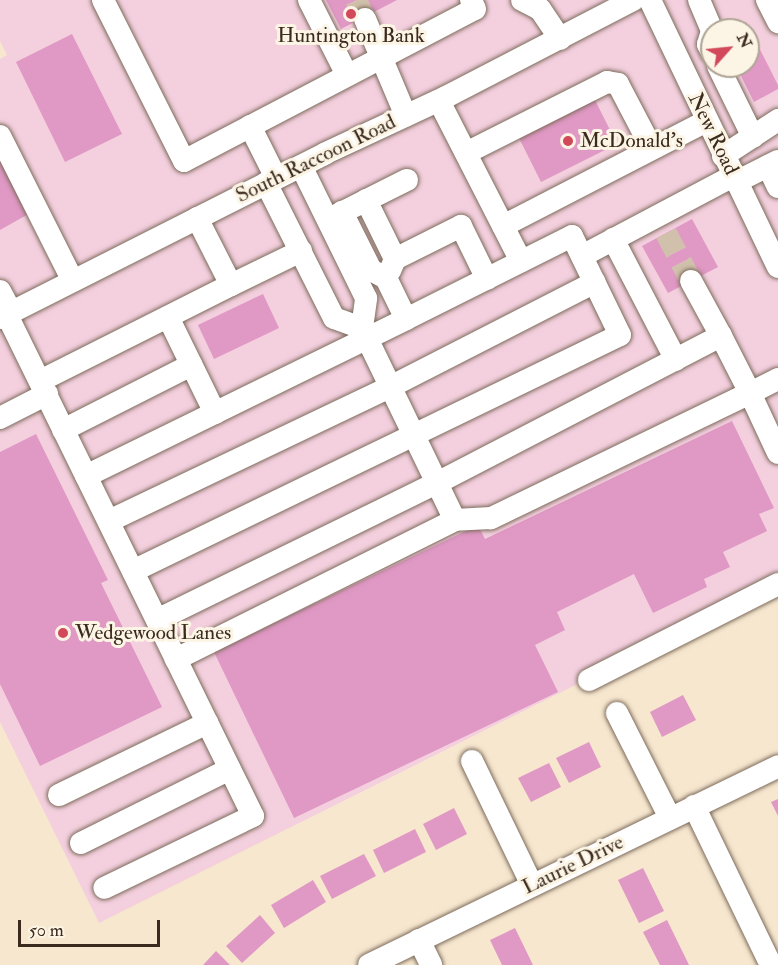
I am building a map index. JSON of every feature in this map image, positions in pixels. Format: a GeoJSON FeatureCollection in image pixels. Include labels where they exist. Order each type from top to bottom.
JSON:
{"type":"FeatureCollection","features":[{"type":"Feature","properties":{"kind":"street"},"geometry":{"type":"LineString","coordinates":[[104,0],[184,161],[475,9],[471,0]]}},
{"type":"Feature","properties":{"kind":"street"},"geometry":{"type":"LineString","coordinates":[[309,0],[347,75]]}},
{"type":"Feature","properties":{"kind":"street"},"geometry":{"type":"LineString","coordinates":[[522,0],[540,9],[560,39]]}},
{"type":"Feature","properties":{"kind":"street","name":"South Raccoon Road"},"geometry":{"type":"LineString","coordinates":[[6,315],[300,166],[439,101],[560,39],[601,8],[633,0]]}},
{"type":"Feature","properties":{"kind":"street","name":"New Road"},"geometry":{"type":"LineString","coordinates":[[650,0],[731,172],[773,243],[778,267]]}},
{"type":"Feature","properties":{"kind":"street"},"geometry":{"type":"LineString","coordinates":[[699,0],[707,18]]}},
{"type":"Feature","properties":{"kind":"street"},"geometry":{"type":"LineString","coordinates":[[767,0],[778,22]]}},
{"type":"Feature","properties":{"kind":"street"},"geometry":{"type":"LineString","coordinates":[[365,19],[406,116]]}},
{"type":"Feature","properties":{"kind":"street"},"geometry":{"type":"LineString","coordinates":[[724,78],[753,137]]}},
{"type":"Feature","properties":{"kind":"street"},"geometry":{"type":"LineString","coordinates":[[466,153],[607,82],[618,84],[651,149]]}},
{"type":"Feature","properties":{"kind":"street"},"geometry":{"type":"LineString","coordinates":[[439,101],[521,261]]}},
{"type":"Feature","properties":{"kind":"street"},"geometry":{"type":"LineString","coordinates":[[582,255],[613,239],[661,225],[731,172],[753,137],[778,120]]}},
{"type":"Feature","properties":{"kind":"street"},"geometry":{"type":"LineString","coordinates":[[502,226],[706,121]]}},
{"type":"Feature","properties":{"kind":"street"},"geometry":{"type":"LineString","coordinates":[[250,126],[301,251],[334,318],[364,334]]}},
{"type":"Feature","properties":{"kind":"street"},"geometry":{"type":"LineString","coordinates":[[0,136],[73,281]]}},
{"type":"Feature","properties":{"kind":"street"},"geometry":{"type":"LineString","coordinates":[[731,172],[773,164],[778,187]]}},
{"type":"Feature","properties":{"kind":"street"},"geometry":{"type":"LineString","coordinates":[[300,166],[371,270],[391,268],[461,226],[486,279]]}},
{"type":"Feature","properties":{"kind":"street"},"geometry":{"type":"LineString","coordinates":[[334,216],[407,180]]}},
{"type":"Feature","properties":{"kind":"street"},"geometry":{"type":"LineString","coordinates":[[366,200],[391,268],[406,319]]}},
{"type":"Feature","properties":{"kind":"street"},"geometry":{"type":"LineString","coordinates":[[334,216],[366,298],[364,334],[455,520]]}},
{"type":"Feature","properties":{"kind":"street"},"geometry":{"type":"LineString","coordinates":[[197,218],[231,285]]}},
{"type":"Feature","properties":{"kind":"street"},"geometry":{"type":"LineString","coordinates":[[86,476],[215,413],[364,334],[406,319],[572,236],[582,255],[620,335],[133,571]]}},
{"type":"Feature","properties":{"kind":"street"},"geometry":{"type":"LineString","coordinates":[[613,239],[676,360]]}},
{"type":"Feature","properties":{"kind":"street"},"geometry":{"type":"LineString","coordinates":[[0,418],[43,388],[168,317],[301,251]]}},
{"type":"Feature","properties":{"kind":"street"},"geometry":{"type":"LineString","coordinates":[[691,281],[750,393],[778,453]]}},
{"type":"Feature","properties":{"kind":"street"},"geometry":{"type":"LineString","coordinates":[[109,521],[390,387],[595,282]]}},
{"type":"Feature","properties":{"kind":"street"},"geometry":{"type":"LineString","coordinates":[[0,291],[6,315],[253,816],[104,888]]}},
{"type":"Feature","properties":{"kind":"street"},"geometry":{"type":"LineString","coordinates":[[168,317],[215,413]]}},
{"type":"Feature","properties":{"kind":"street"},"geometry":{"type":"LineString","coordinates":[[157,620],[437,483],[721,336]]}},
{"type":"Feature","properties":{"kind":"street"},"geometry":{"type":"LineString","coordinates":[[63,430],[191,365]]}},
{"type":"Feature","properties":{"kind":"street"},"geometry":{"type":"LineString","coordinates":[[176,659],[455,520],[491,518],[778,379]]}},
{"type":"Feature","properties":{"kind":"street"},"geometry":{"type":"LineString","coordinates":[[589,680],[778,585]]}},
{"type":"Feature","properties":{"kind":"street"},"geometry":{"type":"LineString","coordinates":[[617,713],[669,818]]}},
{"type":"Feature","properties":{"kind":"street"},"geometry":{"type":"LineString","coordinates":[[58,795],[207,723]]}},
{"type":"Feature","properties":{"kind":"street"},"geometry":{"type":"LineString","coordinates":[[472,761],[532,885]]}},
{"type":"Feature","properties":{"kind":"street","name":"Laurie Drive"},"geometry":{"type":"LineString","coordinates":[[369,965],[778,766]]}},
{"type":"Feature","properties":{"kind":"street"},"geometry":{"type":"LineString","coordinates":[[81,843],[230,769]]}},
{"type":"Feature","properties":{"kind":"street"},"geometry":{"type":"LineString","coordinates":[[694,806],[771,965]]}},
{"type":"Feature","properties":{"kind":"street"},"geometry":{"type":"LineString","coordinates":[[419,940],[431,965]]}},
{"type":"Feature","properties":{"kind":"shaded area"},"geometry":{"type":"Polygon","coordinates":[[[0,0],[778,0],[778,584],[99,923],[0,722],[0,59],[7,55],[0,41],[0,0]]]}},
{"type":"Feature","properties":{"kind":"building","name":"Huntington Bank"},"geometry":{"type":"Polygon","coordinates":[[[326,0],[397,0],[341,29],[326,0]]]}},
{"type":"Feature","properties":{"kind":"building"},"geometry":{"type":"Polygon","coordinates":[[[72,34],[122,134],[65,162],[16,62],[72,34]]]}},
{"type":"Feature","properties":{"kind":"building"},"geometry":{"type":"Polygon","coordinates":[[[760,50],[778,89],[754,102],[742,78],[760,78],[760,50]]]}},
{"type":"Feature","properties":{"kind":"building","name":"McDonald's"},"geometry":{"type":"Polygon","coordinates":[[[595,100],[617,144],[541,182],[519,138],[595,100]]]}},
{"type":"Feature","properties":{"kind":"building"},"geometry":{"type":"Polygon","coordinates":[[[0,156],[32,212],[0,230],[0,156]]]}},
{"type":"Feature","properties":{"kind":"building"},"geometry":{"type":"Polygon","coordinates":[[[692,219],[718,267],[668,293],[642,246],[692,219]]]}},
{"type":"Feature","properties":{"kind":"building"},"geometry":{"type":"Polygon","coordinates":[[[263,294],[279,328],[214,359],[198,325],[263,294]]]}},
{"type":"Feature","properties":{"kind":"building"},"geometry":{"type":"Polygon","coordinates":[[[732,421],[774,508],[759,514],[767,531],[723,552],[730,567],[704,579],[707,587],[653,613],[634,574],[557,612],[565,630],[535,645],[558,692],[294,818],[214,652],[478,525],[485,539],[732,421]]]}},
{"type":"Feature","properties":{"kind":"building","name":"Wedgewood Lanes"},"geometry":{"type":"Polygon","coordinates":[[[36,434],[108,580],[101,583],[162,707],[40,766],[0,684],[0,452],[36,434]]]}},
{"type":"Feature","properties":{"kind":"building"},"geometry":{"type":"Polygon","coordinates":[[[683,695],[696,720],[662,737],[650,712],[683,695]]]}},
{"type":"Feature","properties":{"kind":"building"},"geometry":{"type":"Polygon","coordinates":[[[589,742],[601,767],[569,783],[556,758],[589,742]]]}},
{"type":"Feature","properties":{"kind":"building"},"geometry":{"type":"Polygon","coordinates":[[[549,763],[561,787],[531,802],[518,778],[549,763]]]}},
{"type":"Feature","properties":{"kind":"building"},"geometry":{"type":"Polygon","coordinates":[[[778,799],[778,816],[771,802],[778,799]]]}},
{"type":"Feature","properties":{"kind":"building"},"geometry":{"type":"Polygon","coordinates":[[[454,808],[467,834],[436,850],[423,824],[454,808]]]}},
{"type":"Feature","properties":{"kind":"building"},"geometry":{"type":"Polygon","coordinates":[[[415,829],[426,852],[384,873],[373,850],[415,829]]]}},
{"type":"Feature","properties":{"kind":"building"},"geometry":{"type":"Polygon","coordinates":[[[364,854],[376,876],[332,899],[320,876],[364,854]]]}},
{"type":"Feature","properties":{"kind":"building"},"geometry":{"type":"Polygon","coordinates":[[[643,868],[664,911],[639,923],[618,880],[643,868]]]}},
{"type":"Feature","properties":{"kind":"building"},"geometry":{"type":"Polygon","coordinates":[[[313,880],[326,902],[284,928],[271,905],[313,880]]]}},
{"type":"Feature","properties":{"kind":"building"},"geometry":{"type":"Polygon","coordinates":[[[260,915],[275,933],[242,963],[226,946],[260,915]]]}},
{"type":"Feature","properties":{"kind":"building"},"geometry":{"type":"Polygon","coordinates":[[[667,920],[689,965],[660,965],[643,932],[667,920]]]}},
{"type":"Feature","properties":{"kind":"building"},"geometry":{"type":"Polygon","coordinates":[[[515,928],[533,965],[502,965],[490,940],[515,928]]]}},
{"type":"Feature","properties":{"kind":"building"},"geometry":{"type":"Polygon","coordinates":[[[216,951],[230,965],[203,965],[216,951]]]}},
{"type":"Feature","properties":{"kind":"tunnel"},"geometry":{"type":"LineString","coordinates":[[356,0],[365,19]]}},
{"type":"Feature","properties":{"kind":"tunnel"},"geometry":{"type":"LineString","coordinates":[[666,233],[691,281]]}},
{"type":"Feature","properties":{"kind":"place","name":"Huntington Bank"},"geometry":{"type":"Point","coordinates":[351,14]}},
{"type":"Feature","properties":{"kind":"place","name":"McDonald's"},"geometry":{"type":"Point","coordinates":[568,141]}},
{"type":"Feature","properties":{"kind":"place","name":"Wedgewood Lanes"},"geometry":{"type":"Point","coordinates":[63,633]}}]}
